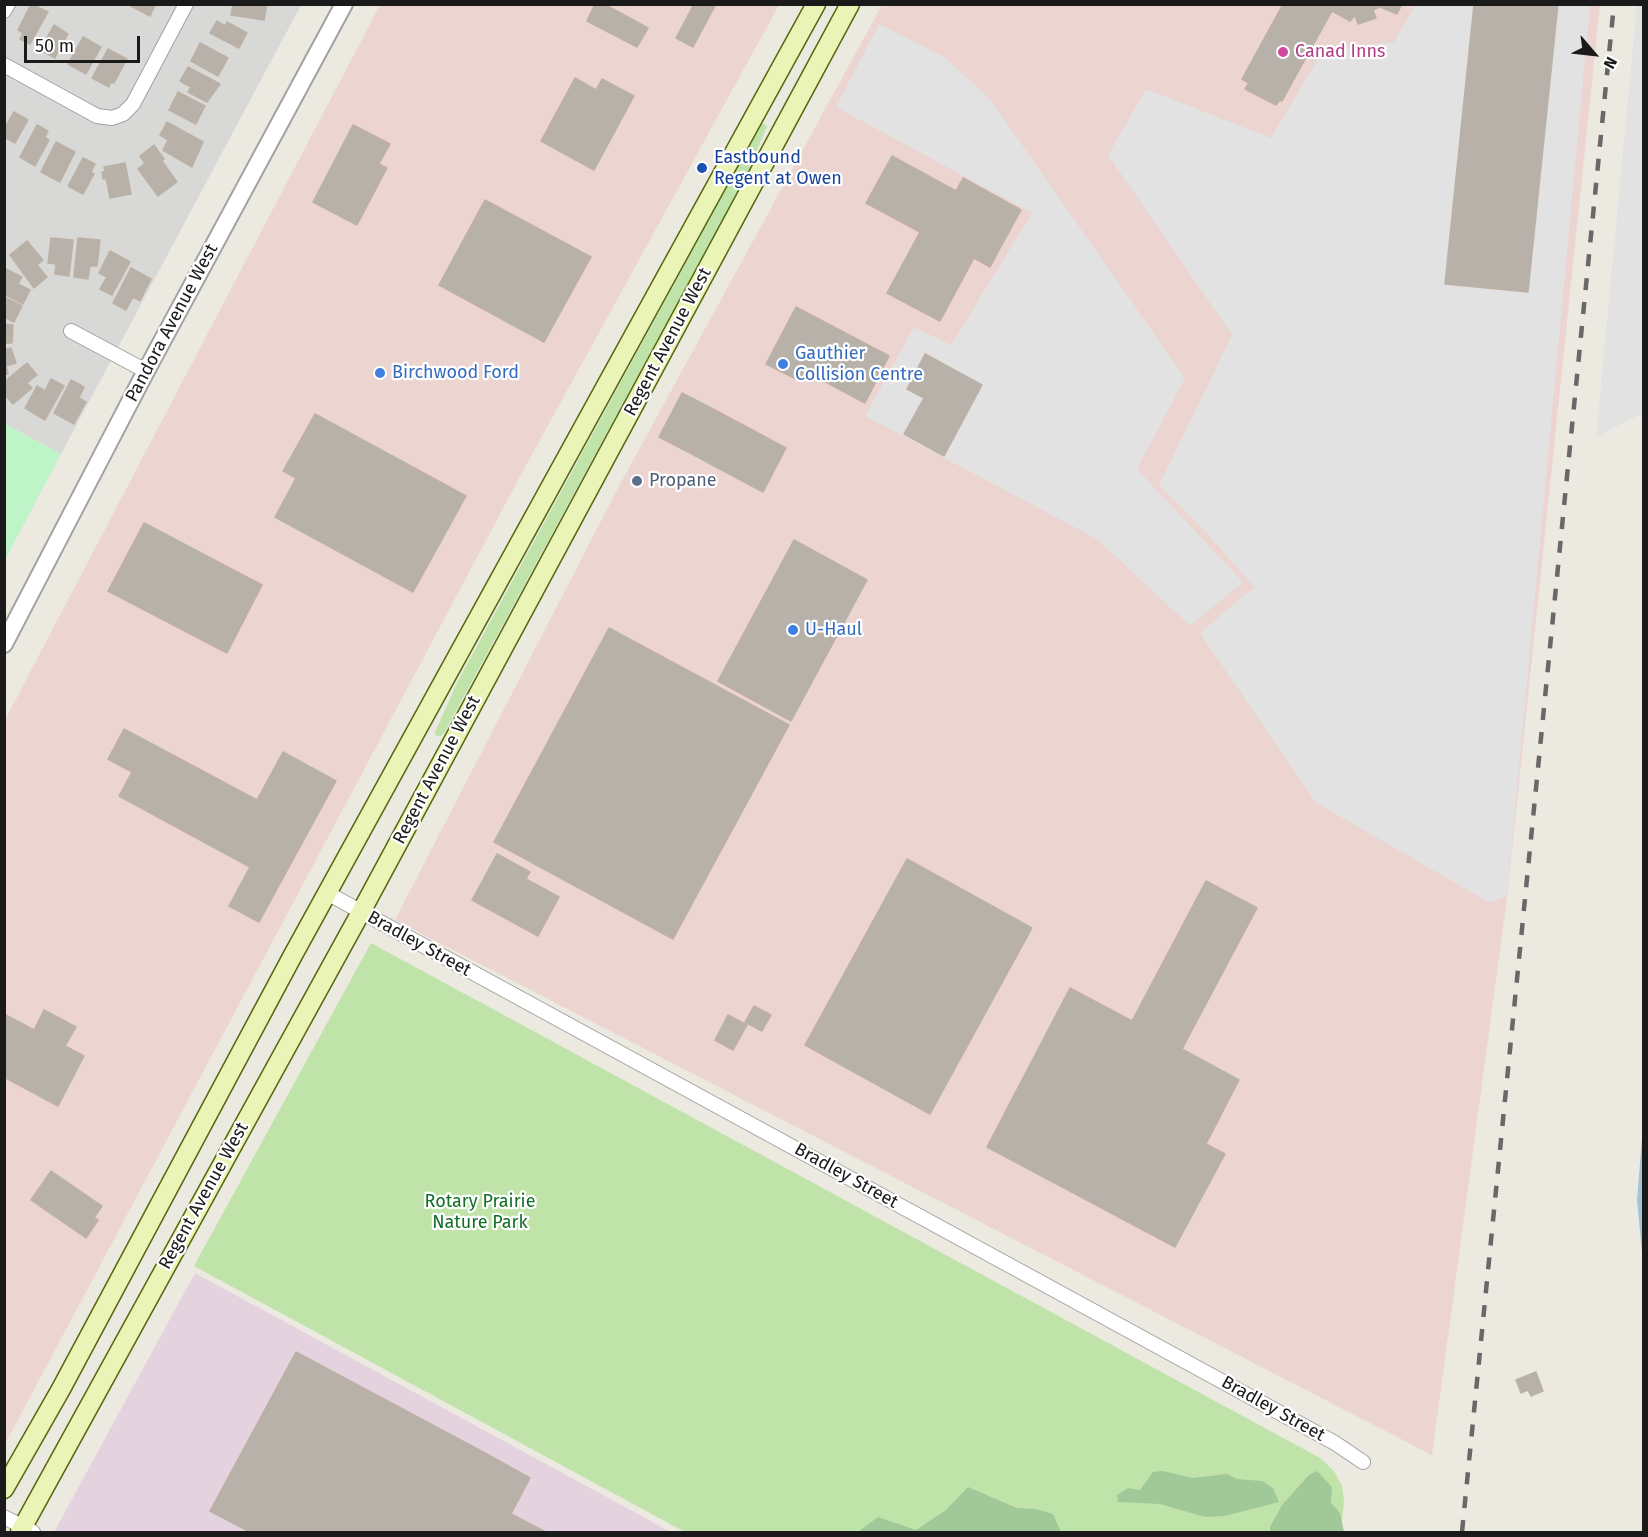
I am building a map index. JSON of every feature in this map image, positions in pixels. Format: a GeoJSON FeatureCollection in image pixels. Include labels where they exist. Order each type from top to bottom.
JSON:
{"type":"FeatureCollection","features":[{"type":"Feature","properties":{"kind":"main road","name":"Regent Avenue West"},"geometry":{"type":"LineString","coordinates":[[4,1489],[61,1389],[327,893],[816,4]]}},
{"type":"Feature","properties":{"kind":"main road","name":"Regent Avenue West"},"geometry":{"type":"LineString","coordinates":[[25,1531],[850,4]]}},
{"type":"Feature","properties":{"kind":"street"},"geometry":{"type":"LineString","coordinates":[[4,11],[8,4]]}},
{"type":"Feature","properties":{"kind":"street"},"geometry":{"type":"LineString","coordinates":[[4,65],[97,116],[112,118],[123,114],[133,104],[186,4]]}},
{"type":"Feature","properties":{"kind":"street","name":"Pandora Avenue West"},"geometry":{"type":"LineString","coordinates":[[4,644],[146,371],[344,4]]}},
{"type":"Feature","properties":{"kind":"street"},"geometry":{"type":"LineString","coordinates":[[71,331],[146,371]]}},
{"type":"Feature","properties":{"kind":"street","name":"Bradley Street"},"geometry":{"type":"LineString","coordinates":[[327,893],[1335,1443],[1363,1462]]}},
{"type":"Feature","properties":{"kind":"street"},"geometry":{"type":"LineString","coordinates":[[4,1517],[25,1531]]}},
{"type":"Feature","properties":{"kind":"shaded area"},"geometry":{"type":"Polygon","coordinates":[[[4,5],[301,5],[61,454],[5,424],[4,5]]]}},
{"type":"Feature","properties":{"kind":"shaded area"},"geometry":{"type":"Polygon","coordinates":[[[380,5],[779,5],[524,469],[5,1444],[5,720],[380,5]]]}},
{"type":"Feature","properties":{"kind":"shaded area"},"geometry":{"type":"Polygon","coordinates":[[[882,5],[1600,5],[1507,898],[1432,1455],[395,920],[618,488],[882,5]]]}},
{"type":"Feature","properties":{"kind":"shaded area"},"geometry":{"type":"Polygon","coordinates":[[[1415,5],[1590,5],[1507,896],[1490,903],[1315,802],[1200,633],[1254,587],[1203,529],[1159,485],[1232,335],[1108,155],[1146,89],[1271,138],[1323,50],[1394,42],[1415,5]]]}},
{"type":"Feature","properties":{"kind":"shaded area"},"geometry":{"type":"Polygon","coordinates":[[[1637,5],[1644,5],[1643,413],[1596,437],[1637,5]]]}},
{"type":"Feature","properties":{"kind":"shaded area"},"geometry":{"type":"Polygon","coordinates":[[[879,24],[944,57],[990,99],[1185,378],[1137,469],[1243,582],[1190,626],[1097,539],[865,416],[914,327],[951,345],[1032,213],[836,107],[879,24]]]}},
{"type":"Feature","properties":{"kind":"shaded area"},"geometry":{"type":"Polygon","coordinates":[[[195,1273],[671,1532],[54,1532],[195,1273]]]}},
{"type":"Feature","properties":{"kind":"green space"},"geometry":{"type":"Polygon","coordinates":[[[762,123],[767,126],[747,174],[444,733],[436,736],[435,732],[458,681],[762,123]]]}},
{"type":"Feature","properties":{"kind":"green space"},"geometry":{"type":"Polygon","coordinates":[[[5,424],[61,454],[5,560],[5,424]]]}},
{"type":"Feature","properties":{"kind":"green space","name":"Rotary Prairie Nature Park"},"geometry":{"type":"Polygon","coordinates":[[[371,943],[1320,1458],[1334,1471],[1342,1486],[1344,1501],[1341,1532],[685,1532],[194,1266],[371,943]]]}},
{"type":"Feature","properties":{"kind":"green space"},"geometry":{"type":"Polygon","coordinates":[[[1163,1471],[1192,1478],[1227,1474],[1237,1479],[1262,1481],[1273,1488],[1279,1502],[1225,1516],[1205,1517],[1160,1504],[1118,1502],[1117,1495],[1128,1488],[1140,1490],[1153,1472],[1163,1471]]]}},
{"type":"Feature","properties":{"kind":"green space"},"geometry":{"type":"Polygon","coordinates":[[[1317,1471],[1332,1487],[1331,1503],[1340,1513],[1344,1532],[1270,1532],[1270,1527],[1282,1505],[1309,1475],[1317,1471]]]}},
{"type":"Feature","properties":{"kind":"green space"},"geometry":{"type":"Polygon","coordinates":[[[968,1487],[1017,1508],[1036,1509],[1053,1514],[1061,1532],[858,1532],[878,1517],[916,1530],[946,1510],[968,1487]]]}},
{"type":"Feature","properties":{"kind":"water"},"geometry":{"type":"Polygon","coordinates":[[[1643,1126],[1644,1263],[1637,1200],[1643,1126]]]}},
{"type":"Feature","properties":{"kind":"building"},"geometry":{"type":"Polygon","coordinates":[[[31,4],[48,12],[30,44],[20,39],[23,33],[18,30],[31,4]]]}},
{"type":"Feature","properties":{"kind":"building"},"geometry":{"type":"Polygon","coordinates":[[[132,4],[156,4],[150,16],[131,6],[132,4]]]}},
{"type":"Feature","properties":{"kind":"building"},"geometry":{"type":"Polygon","coordinates":[[[233,4],[267,4],[264,20],[231,15],[233,4]]]}},
{"type":"Feature","properties":{"kind":"building"},"geometry":{"type":"Polygon","coordinates":[[[595,4],[604,4],[648,28],[637,47],[587,21],[595,4]]]}},
{"type":"Feature","properties":{"kind":"building"},"geometry":{"type":"Polygon","coordinates":[[[694,4],[716,4],[693,47],[676,38],[694,4]]]}},
{"type":"Feature","properties":{"kind":"building","name":"Canad Inns"},"geometry":{"type":"Polygon","coordinates":[[[1283,4],[1402,4],[1397,14],[1380,7],[1373,10],[1376,18],[1358,24],[1355,15],[1350,21],[1332,11],[1282,101],[1280,100],[1276,105],[1245,89],[1249,83],[1242,79],[1283,4]]]}},
{"type":"Feature","properties":{"kind":"building"},"geometry":{"type":"Polygon","coordinates":[[[1474,4],[1558,4],[1528,292],[1445,284],[1474,4]]]}},
{"type":"Feature","properties":{"kind":"building"},"geometry":{"type":"Polygon","coordinates":[[[217,21],[225,26],[227,22],[247,33],[239,48],[210,33],[217,21]]]}},
{"type":"Feature","properties":{"kind":"building"},"geometry":{"type":"Polygon","coordinates":[[[54,25],[68,34],[55,58],[40,50],[54,25]]]}},
{"type":"Feature","properties":{"kind":"building"},"geometry":{"type":"Polygon","coordinates":[[[83,37],[101,47],[86,74],[68,64],[83,37]]]}},
{"type":"Feature","properties":{"kind":"building"},"geometry":{"type":"Polygon","coordinates":[[[200,43],[228,58],[218,76],[191,61],[200,43]]]}},
{"type":"Feature","properties":{"kind":"building"},"geometry":{"type":"Polygon","coordinates":[[[108,49],[127,59],[114,83],[111,82],[109,87],[92,78],[108,49]]]}},
{"type":"Feature","properties":{"kind":"building"},"geometry":{"type":"Polygon","coordinates":[[[188,67],[220,84],[207,102],[188,92],[191,87],[180,81],[188,67]]]}},
{"type":"Feature","properties":{"kind":"building"},"geometry":{"type":"Polygon","coordinates":[[[575,78],[596,90],[602,79],[634,96],[594,170],[541,141],[575,78]]]}},
{"type":"Feature","properties":{"kind":"building"},"geometry":{"type":"Polygon","coordinates":[[[178,92],[205,106],[196,124],[169,110],[178,92]]]}},
{"type":"Feature","properties":{"kind":"building"},"geometry":{"type":"Polygon","coordinates":[[[14,112],[28,120],[15,143],[4,137],[4,129],[14,112]]]}},
{"type":"Feature","properties":{"kind":"building"},"geometry":{"type":"Polygon","coordinates":[[[167,122],[203,142],[192,167],[163,150],[168,140],[160,135],[167,122]]]}},
{"type":"Feature","properties":{"kind":"building"},"geometry":{"type":"Polygon","coordinates":[[[37,125],[48,131],[45,137],[49,140],[35,166],[20,157],[37,125]]]}},
{"type":"Feature","properties":{"kind":"building"},"geometry":{"type":"Polygon","coordinates":[[[353,125],[390,144],[379,164],[387,168],[357,225],[313,202],[353,125]]]}},
{"type":"Feature","properties":{"kind":"building"},"geometry":{"type":"Polygon","coordinates":[[[56,142],[75,152],[60,182],[41,172],[56,142]]]}},
{"type":"Feature","properties":{"kind":"building"},"geometry":{"type":"Polygon","coordinates":[[[154,145],[177,182],[158,196],[138,169],[145,163],[140,156],[154,145]]]}},
{"type":"Feature","properties":{"kind":"building"},"geometry":{"type":"Polygon","coordinates":[[[892,156],[956,191],[963,178],[1021,210],[990,267],[974,258],[940,321],[887,293],[920,232],[866,203],[892,156]]]}},
{"type":"Feature","properties":{"kind":"building"},"geometry":{"type":"Polygon","coordinates":[[[83,158],[95,164],[91,172],[94,174],[83,194],[68,186],[83,158]]]}},
{"type":"Feature","properties":{"kind":"building"},"geometry":{"type":"Polygon","coordinates":[[[125,163],[131,194],[110,198],[106,178],[103,179],[104,167],[125,163]]]}},
{"type":"Feature","properties":{"kind":"building"},"geometry":{"type":"Polygon","coordinates":[[[485,200],[591,257],[544,342],[439,285],[485,200]]]}},
{"type":"Feature","properties":{"kind":"building"},"geometry":{"type":"Polygon","coordinates":[[[51,238],[73,240],[69,276],[55,274],[56,264],[48,263],[51,238]]]}},
{"type":"Feature","properties":{"kind":"building"},"geometry":{"type":"Polygon","coordinates":[[[78,238],[100,240],[97,266],[90,266],[88,279],[74,277],[78,238]]]}},
{"type":"Feature","properties":{"kind":"building"},"geometry":{"type":"Polygon","coordinates":[[[27,241],[43,260],[37,265],[47,277],[34,288],[10,255],[27,241]]]}},
{"type":"Feature","properties":{"kind":"building"},"geometry":{"type":"Polygon","coordinates":[[[110,251],[130,262],[112,295],[100,289],[107,277],[99,273],[110,251]]]}},
{"type":"Feature","properties":{"kind":"building"},"geometry":{"type":"Polygon","coordinates":[[[4,268],[22,277],[18,284],[30,290],[23,304],[4,294],[4,268]]]}},
{"type":"Feature","properties":{"kind":"building"},"geometry":{"type":"Polygon","coordinates":[[[131,268],[151,279],[140,301],[133,297],[126,310],[113,303],[131,268]]]}},
{"type":"Feature","properties":{"kind":"building"},"geometry":{"type":"Polygon","coordinates":[[[4,297],[22,306],[14,322],[4,317],[4,297]]]}},
{"type":"Feature","properties":{"kind":"building"},"geometry":{"type":"Polygon","coordinates":[[[796,307],[889,356],[865,403],[805,371],[800,381],[766,364],[796,307]]]}},
{"type":"Feature","properties":{"kind":"building"},"geometry":{"type":"Polygon","coordinates":[[[4,324],[13,325],[12,343],[4,343],[4,324]]]}},
{"type":"Feature","properties":{"kind":"building"},"geometry":{"type":"Polygon","coordinates":[[[11,348],[16,363],[6,366],[8,374],[4,375],[4,350],[11,348]]]}},
{"type":"Feature","properties":{"kind":"building"},"geometry":{"type":"Polygon","coordinates":[[[925,354],[982,385],[944,456],[904,434],[924,398],[907,389],[925,354]]]}},
{"type":"Feature","properties":{"kind":"building"},"geometry":{"type":"Polygon","coordinates":[[[27,363],[37,375],[27,383],[32,388],[13,404],[4,394],[4,382],[27,363]]]}},
{"type":"Feature","properties":{"kind":"building"},"geometry":{"type":"Polygon","coordinates":[[[51,379],[64,386],[45,420],[25,408],[37,386],[45,391],[51,379]]]}},
{"type":"Feature","properties":{"kind":"building"},"geometry":{"type":"Polygon","coordinates":[[[71,380],[84,387],[79,398],[86,402],[74,424],[54,413],[71,380]]]}},
{"type":"Feature","properties":{"kind":"building"},"geometry":{"type":"Polygon","coordinates":[[[682,393],[713,409],[690,453],[659,437],[682,393]]]}},
{"type":"Feature","properties":{"kind":"building"},"geometry":{"type":"Polygon","coordinates":[[[713,409],[786,448],[763,492],[690,453],[713,409]]]}},
{"type":"Feature","properties":{"kind":"building"},"geometry":{"type":"Polygon","coordinates":[[[315,414],[466,496],[413,592],[275,517],[296,478],[283,471],[315,414]]]}},
{"type":"Feature","properties":{"kind":"building"},"geometry":{"type":"Polygon","coordinates":[[[144,523],[262,585],[227,653],[108,591],[144,523]]]}},
{"type":"Feature","properties":{"kind":"building","name":"U-Haul"},"geometry":{"type":"Polygon","coordinates":[[[794,540],[867,580],[791,721],[718,681],[794,540]]]}},
{"type":"Feature","properties":{"kind":"building"},"geometry":{"type":"Polygon","coordinates":[[[609,628],[789,725],[673,939],[494,842],[609,628]]]}},
{"type":"Feature","properties":{"kind":"building"},"geometry":{"type":"Polygon","coordinates":[[[124,729],[257,800],[283,752],[336,781],[259,922],[229,906],[250,867],[119,796],[132,772],[108,759],[124,729]]]}},
{"type":"Feature","properties":{"kind":"building"},"geometry":{"type":"Polygon","coordinates":[[[497,854],[530,872],[526,879],[559,897],[538,936],[472,900],[497,854]]]}},
{"type":"Feature","properties":{"kind":"building"},"geometry":{"type":"Polygon","coordinates":[[[907,859],[1032,928],[930,1114],[805,1045],[907,859]]]}},
{"type":"Feature","properties":{"kind":"building"},"geometry":{"type":"Polygon","coordinates":[[[1206,881],[1257,908],[1182,1049],[1239,1080],[1206,1144],[1225,1154],[1175,1247],[987,1147],[1070,988],[1132,1021],[1206,881]]]}},
{"type":"Feature","properties":{"kind":"building"},"geometry":{"type":"Polygon","coordinates":[[[754,1006],[771,1015],[762,1031],[745,1022],[754,1006]]]}},
{"type":"Feature","properties":{"kind":"building"},"geometry":{"type":"Polygon","coordinates":[[[44,1010],[76,1027],[65,1046],[84,1056],[58,1106],[4,1077],[4,1014],[34,1030],[44,1010]]]}},
{"type":"Feature","properties":{"kind":"building"},"geometry":{"type":"Polygon","coordinates":[[[728,1015],[747,1025],[733,1050],[715,1040],[728,1015]]]}},
{"type":"Feature","properties":{"kind":"building"},"geometry":{"type":"Polygon","coordinates":[[[51,1171],[102,1206],[94,1218],[98,1220],[86,1238],[31,1200],[51,1171]]]}},
{"type":"Feature","properties":{"kind":"building"},"geometry":{"type":"Polygon","coordinates":[[[296,1352],[485,1453],[443,1532],[250,1532],[210,1511],[296,1352]]]}},
{"type":"Feature","properties":{"kind":"building"},"geometry":{"type":"Polygon","coordinates":[[[1536,1372],[1543,1391],[1531,1396],[1528,1390],[1521,1393],[1516,1380],[1536,1372]]]}},
{"type":"Feature","properties":{"kind":"building"},"geometry":{"type":"Polygon","coordinates":[[[485,1453],[530,1478],[511,1514],[546,1532],[443,1532],[485,1453]]]}},
{"type":"Feature","properties":{"kind":"railway"},"geometry":{"type":"LineString","coordinates":[[1462,1532],[1614,4]]}},
{"type":"Feature","properties":{"kind":"place","name":"Canad Inns"},"geometry":{"type":"Point","coordinates":[1283,52]}},
{"type":"Feature","properties":{"kind":"place","name":"Eastbound Regent at Owen"},"geometry":{"type":"Point","coordinates":[702,168]}},
{"type":"Feature","properties":{"kind":"place","name":"Gauthier Collision Centre"},"geometry":{"type":"Point","coordinates":[783,364]}},
{"type":"Feature","properties":{"kind":"place","name":"Birchwood Ford"},"geometry":{"type":"Point","coordinates":[380,373]}},
{"type":"Feature","properties":{"kind":"place","name":"Propane"},"geometry":{"type":"Point","coordinates":[637,481]}},
{"type":"Feature","properties":{"kind":"place","name":"U-Haul"},"geometry":{"type":"Point","coordinates":[793,630]}}]}
